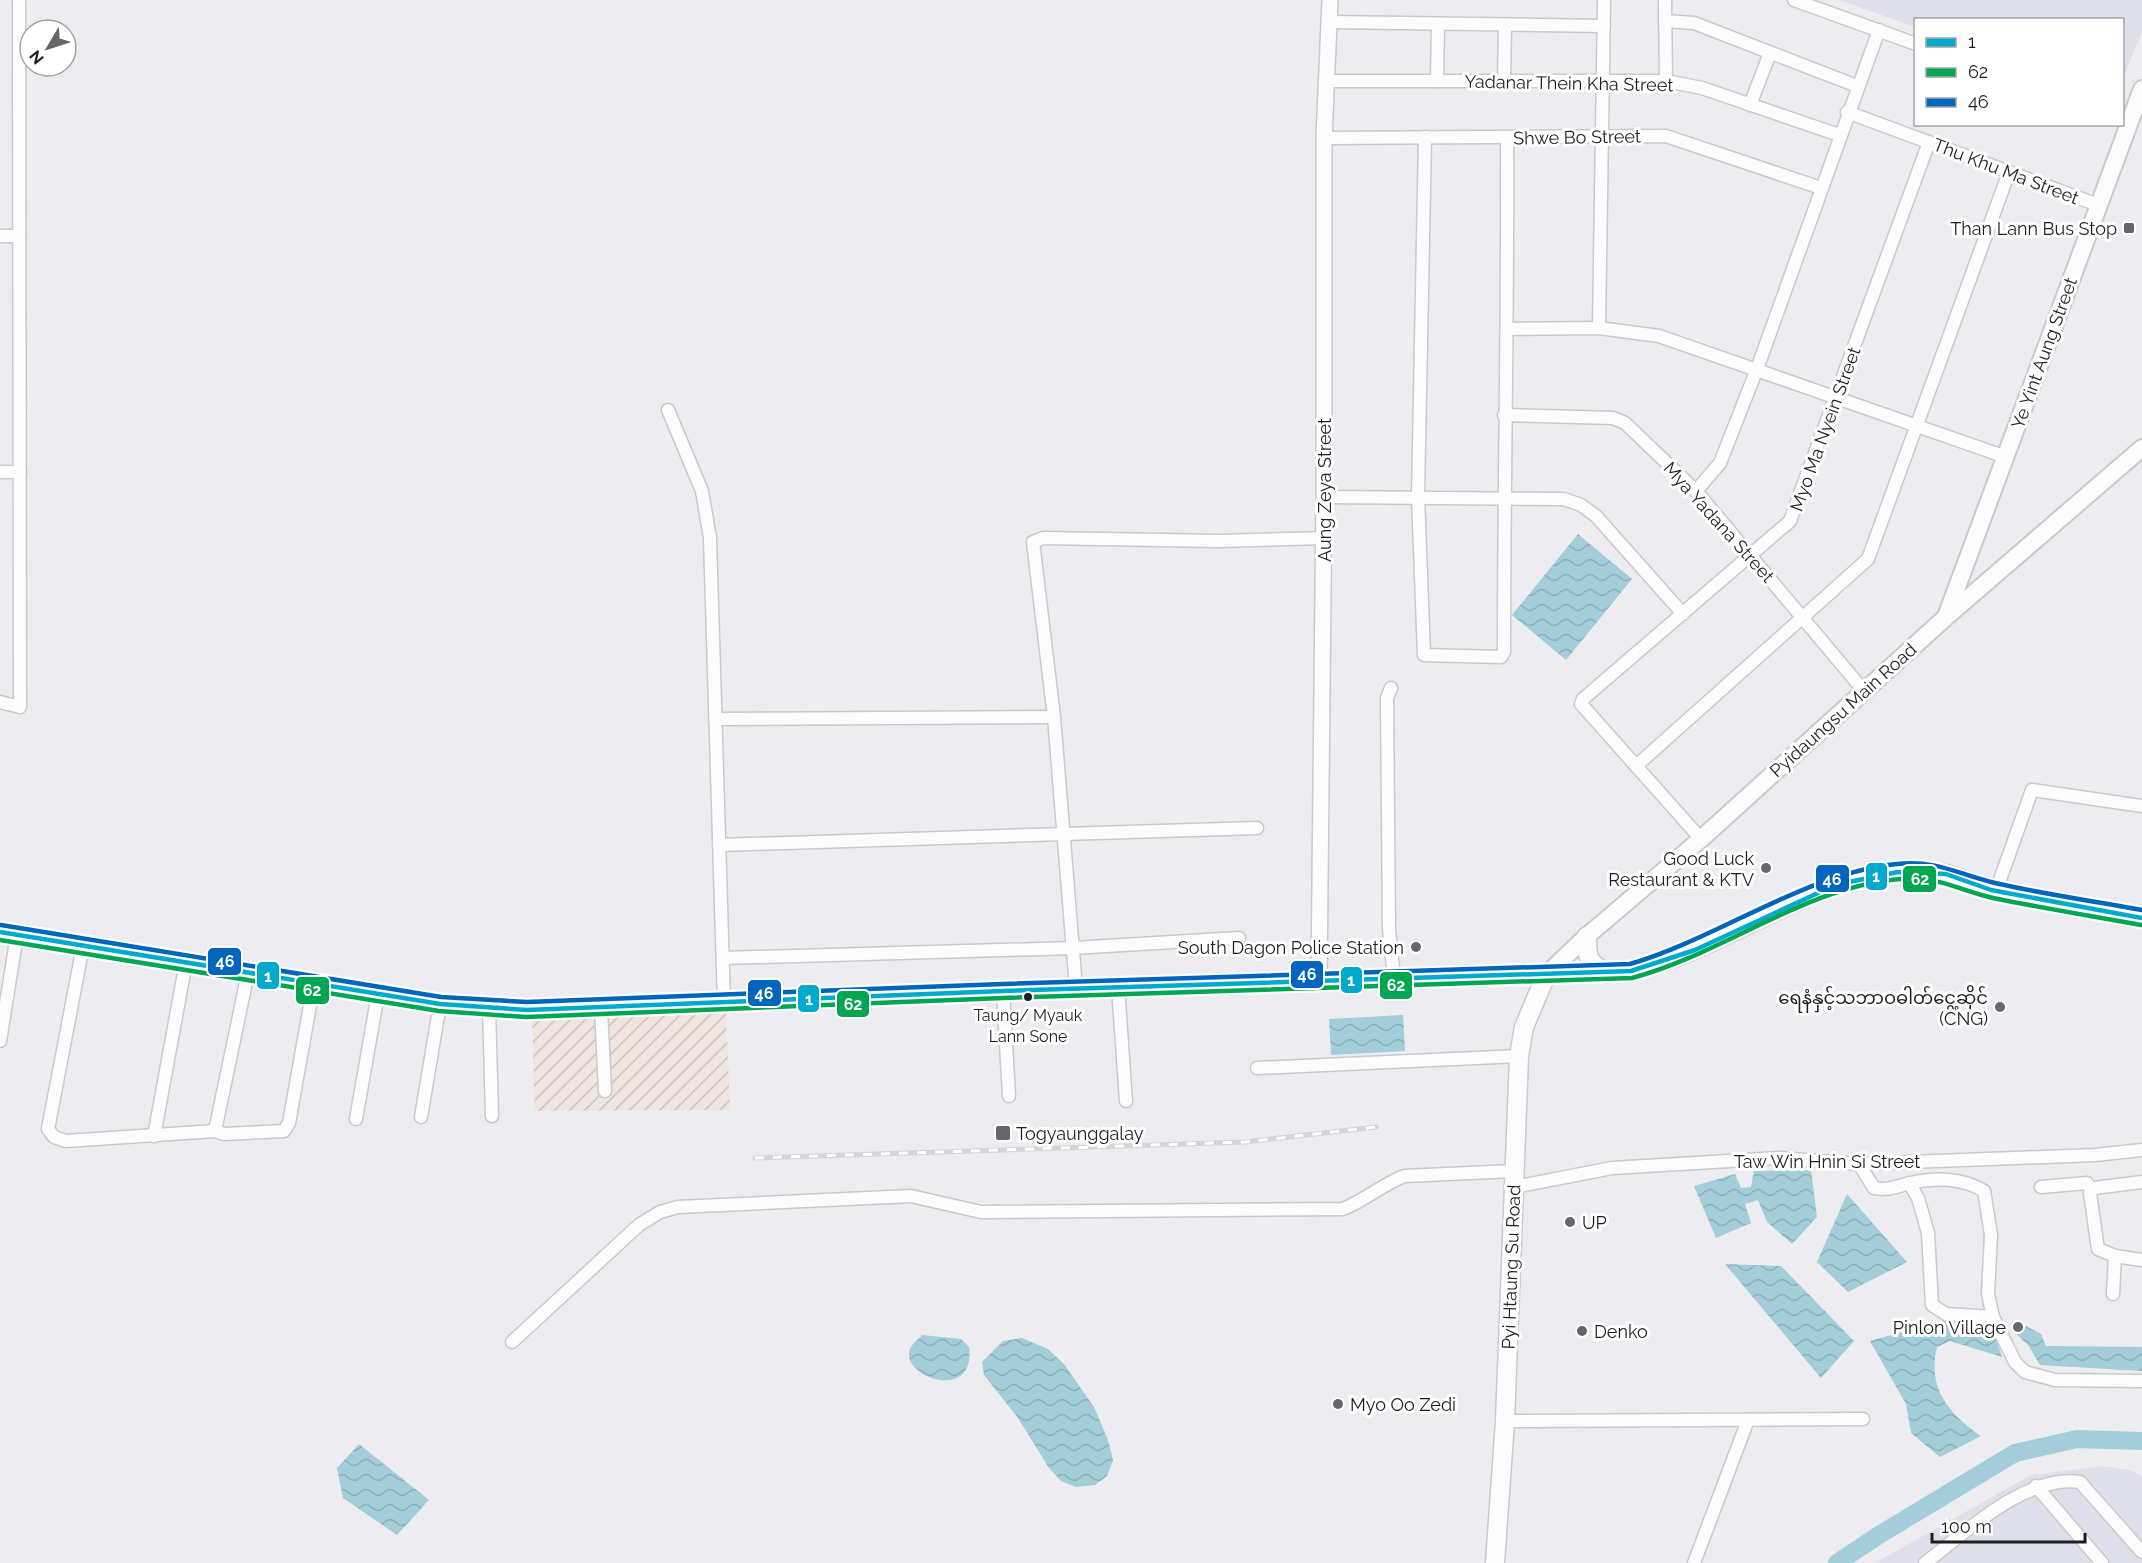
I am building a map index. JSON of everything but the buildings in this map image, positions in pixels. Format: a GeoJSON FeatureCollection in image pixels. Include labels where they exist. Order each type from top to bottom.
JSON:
{"type":"FeatureCollection","features":[{"type":"Feature","properties":{"kind":"main road","name":"Ye Yint Aung Street"},"geometry":{"type":"LineString","coordinates":[[2126,119],[2142,89]]}},
{"type":"Feature","properties":{"kind":"main road","name":"Ye Yint Aung Street"},"geometry":{"type":"LineString","coordinates":[[1945,618],[2098,205],[2124,126]]}},
{"type":"Feature","properties":{"kind":"main road","name":"Pyidaungsu Main Road"},"geometry":{"type":"LineString","coordinates":[[1546,975],[1587,936],[1701,839],[1945,618],[2142,448]]}},
{"type":"Feature","properties":{"kind":"main road"},"geometry":{"type":"LineString","coordinates":[[9,934],[440,1004],[527,1010],[601,1009],[1076,988],[1607,973],[1641,969],[1681,956],[1844,884],[1882,873],[1913,871],[1946,874],[1996,891],[2142,918]]}},
{"type":"Feature","properties":{"kind":"main road"},"geometry":{"type":"LineString","coordinates":[[1587,936],[1588,958],[1593,965],[1607,973]]}},
{"type":"Feature","properties":{"kind":"main road","name":"Pyi Htaung Su Road"},"geometry":{"type":"LineString","coordinates":[[1495,1563],[1505,1421],[1519,1056],[1524,1027],[1546,975]]}},
{"type":"Feature","properties":{"kind":"street"},"geometry":{"type":"LineString","coordinates":[[0,702],[20,707],[19,0]]}},
{"type":"Feature","properties":{"kind":"street","name":"Aung Zeya Street"},"geometry":{"type":"LineString","coordinates":[[1319,980],[1324,538],[1324,138],[1330,0]]}},
{"type":"Feature","properties":{"kind":"street"},"geometry":{"type":"LineString","coordinates":[[1599,328],[1604,0]]}},
{"type":"Feature","properties":{"kind":"street"},"geometry":{"type":"LineString","coordinates":[[1665,0],[1666,81]]}},
{"type":"Feature","properties":{"kind":"street"},"geometry":{"type":"LineString","coordinates":[[1794,0],[1914,43]]}},
{"type":"Feature","properties":{"kind":"street"},"geometry":{"type":"LineString","coordinates":[[1665,21],[1694,23],[1857,86]]}},
{"type":"Feature","properties":{"kind":"street"},"geometry":{"type":"LineString","coordinates":[[1330,22],[1604,26]]}},
{"type":"Feature","properties":{"kind":"street"},"geometry":{"type":"LineString","coordinates":[[1437,81],[1438,24]]}},
{"type":"Feature","properties":{"kind":"street"},"geometry":{"type":"LineString","coordinates":[[1504,81],[1505,25]]}},
{"type":"Feature","properties":{"kind":"street"},"geometry":{"type":"LineString","coordinates":[[1696,491],[1720,463],[1757,369],[1847,111],[1878,30]]}},
{"type":"Feature","properties":{"kind":"street"},"geometry":{"type":"LineString","coordinates":[[1750,105],[1770,53]]}},
{"type":"Feature","properties":{"kind":"street","name":"Yadanar Thein Kha Street"},"geometry":{"type":"LineString","coordinates":[[1326,81],[1666,81],[1702,88],[1839,135]]}},
{"type":"Feature","properties":{"kind":"street","name":"Thu Khu Ma Street"},"geometry":{"type":"LineString","coordinates":[[1847,111],[2098,205]]}},
{"type":"Feature","properties":{"kind":"street","name":"Shwe Bo Street"},"geometry":{"type":"LineString","coordinates":[[1324,138],[1666,136],[1821,188]]}},
{"type":"Feature","properties":{"kind":"street"},"geometry":{"type":"LineString","coordinates":[[1425,137],[1418,496],[1424,655],[1501,657],[1504,652],[1504,416],[1509,330],[1507,137]]}},
{"type":"Feature","properties":{"kind":"street","name":"Myo Ma Nyein Street"},"geometry":{"type":"LineString","coordinates":[[1636,766],[1581,704],[1583,699],[1790,521],[1929,142]]}},
{"type":"Feature","properties":{"kind":"street"},"geometry":{"type":"LineString","coordinates":[[1701,839],[1636,766],[1802,616],[1863,566],[1868,559],[2008,172]]}},
{"type":"Feature","properties":{"kind":"street"},"geometry":{"type":"LineString","coordinates":[[0,236],[19,236]]}},
{"type":"Feature","properties":{"kind":"street"},"geometry":{"type":"LineString","coordinates":[[1509,330],[1599,328],[1659,336],[2006,457]]}},
{"type":"Feature","properties":{"kind":"street"},"geometry":{"type":"LineString","coordinates":[[668,410],[702,491],[710,538],[724,1004]]}},
{"type":"Feature","properties":{"kind":"street","name":"Mya Yadana Street"},"geometry":{"type":"LineString","coordinates":[[1504,416],[1618,419],[1696,491],[1864,691]]}},
{"type":"Feature","properties":{"kind":"street"},"geometry":{"type":"LineString","coordinates":[[0,472],[20,472]]}},
{"type":"Feature","properties":{"kind":"street"},"geometry":{"type":"LineString","coordinates":[[1324,497],[1504,496],[1564,499],[1581,505],[1596,516],[1683,614]]}},
{"type":"Feature","properties":{"kind":"street"},"geometry":{"type":"LineString","coordinates":[[1076,988],[1054,717],[1033,542],[1036,539],[1220,541],[1324,538]]}},
{"type":"Feature","properties":{"kind":"street"},"geometry":{"type":"LineString","coordinates":[[1391,688],[1387,698],[1389,917],[1394,978]]}},
{"type":"Feature","properties":{"kind":"street"},"geometry":{"type":"LineString","coordinates":[[716,719],[1054,717]]}},
{"type":"Feature","properties":{"kind":"street"},"geometry":{"type":"LineString","coordinates":[[1996,891],[2032,790],[2142,806]]}},
{"type":"Feature","properties":{"kind":"street"},"geometry":{"type":"LineString","coordinates":[[719,845],[1257,828]]}},
{"type":"Feature","properties":{"kind":"street"},"geometry":{"type":"LineString","coordinates":[[0,1041],[9,934]]}},
{"type":"Feature","properties":{"kind":"street"},"geometry":{"type":"LineString","coordinates":[[723,958],[1073,948],[1239,938]]}},
{"type":"Feature","properties":{"kind":"street"},"geometry":{"type":"LineString","coordinates":[[83,946],[48,1129],[54,1137],[66,1141],[216,1131],[224,1134],[279,1132],[288,1129],[314,983]]}},
{"type":"Feature","properties":{"kind":"street"},"geometry":{"type":"LineString","coordinates":[[154,1136],[186,962]]}},
{"type":"Feature","properties":{"kind":"street"},"geometry":{"type":"LineString","coordinates":[[216,1131],[248,973]]}},
{"type":"Feature","properties":{"kind":"street"},"geometry":{"type":"LineString","coordinates":[[1118,987],[1126,1101]]}},
{"type":"Feature","properties":{"kind":"street"},"geometry":{"type":"LineString","coordinates":[[1003,991],[1009,1096]]}},
{"type":"Feature","properties":{"kind":"street"},"geometry":{"type":"LineString","coordinates":[[356,1119],[378,994]]}},
{"type":"Feature","properties":{"kind":"street"},"geometry":{"type":"LineString","coordinates":[[421,1117],[440,1004]]}},
{"type":"Feature","properties":{"kind":"street"},"geometry":{"type":"LineString","coordinates":[[489,1007],[492,1116]]}},
{"type":"Feature","properties":{"kind":"street"},"geometry":{"type":"LineString","coordinates":[[601,1009],[605,1091]]}},
{"type":"Feature","properties":{"kind":"street"},"geometry":{"type":"LineString","coordinates":[[1257,1068],[1519,1056]]}},
{"type":"Feature","properties":{"kind":"street","name":"Taw Win Hnin Si Street"},"geometry":{"type":"LineString","coordinates":[[512,1342],[639,1225],[660,1212],[678,1207],[911,1196],[981,1212],[1342,1209],[1361,1202],[1404,1176],[1514,1179],[1612,1168],[1779,1158],[1859,1164],[2095,1155],[2142,1150]]}},
{"type":"Feature","properties":{"kind":"street"},"geometry":{"type":"LineString","coordinates":[[1859,1164],[1874,1188],[1886,1190],[1909,1183],[1952,1180],[1971,1183],[1984,1191],[1991,1235],[1988,1294],[1993,1317],[2006,1348],[2025,1372],[2055,1380],[2142,1381]]}},
{"type":"Feature","properties":{"kind":"street"},"geometry":{"type":"LineString","coordinates":[[2092,1190],[2142,1182]]}},
{"type":"Feature","properties":{"kind":"street"},"geometry":{"type":"LineString","coordinates":[[1909,1183],[1924,1214],[1928,1233],[1932,1305],[1946,1314],[1993,1317]]}},
{"type":"Feature","properties":{"kind":"street"},"geometry":{"type":"LineString","coordinates":[[2041,1187],[2087,1183],[2092,1190]]}},
{"type":"Feature","properties":{"kind":"street"},"geometry":{"type":"LineString","coordinates":[[2092,1190],[2090,1197],[2098,1249],[2115,1256],[2142,1260]]}},
{"type":"Feature","properties":{"kind":"street"},"geometry":{"type":"LineString","coordinates":[[2113,1294],[2115,1256]]}},
{"type":"Feature","properties":{"kind":"street"},"geometry":{"type":"LineString","coordinates":[[1505,1421],[1863,1419]]}},
{"type":"Feature","properties":{"kind":"street"},"geometry":{"type":"LineString","coordinates":[[1694,1563],[1748,1420]]}},
{"type":"Feature","properties":{"kind":"street"},"geometry":{"type":"LineString","coordinates":[[1925,1563],[1994,1512],[2036,1486],[2064,1479],[2080,1482],[2142,1552]]}},
{"type":"Feature","properties":{"kind":"street"},"geometry":{"type":"LineString","coordinates":[[2036,1486],[2102,1563]]}},
{"type":"Feature","properties":{"kind":"shaded area"},"geometry":{"type":"Polygon","coordinates":[[[1839,0],[2142,0],[2142,33],[2124,75],[2124,18],[1914,18],[1914,27],[1839,0]]]}},
{"type":"Feature","properties":{"kind":"shaded area"},"geometry":{"type":"Polygon","coordinates":[[[726,1012],[730,1110],[535,1111],[532,1019],[726,1012]]]}},
{"type":"Feature","properties":{"kind":"shaded area"},"geometry":{"type":"Polygon","coordinates":[[[2103,1466],[2129,1470],[2142,1476],[2142,1563],[1875,1563],[2031,1475],[2103,1466]]]}},
{"type":"Feature","properties":{"kind":"water"},"geometry":{"type":"Polygon","coordinates":[[[1578,534],[1632,579],[1566,660],[1512,615],[1578,534]]]}},
{"type":"Feature","properties":{"kind":"water"},"geometry":{"type":"Polygon","coordinates":[[[1403,1015],[1405,1051],[1331,1055],[1329,1019],[1403,1015]]]}},
{"type":"Feature","properties":{"kind":"water"},"geometry":{"type":"Polygon","coordinates":[[[1811,1170],[1817,1217],[1792,1244],[1767,1222],[1758,1200],[1745,1204],[1751,1223],[1716,1238],[1694,1186],[1735,1174],[1741,1188],[1751,1187],[1754,1171],[1811,1170]]]}},
{"type":"Feature","properties":{"kind":"water"},"geometry":{"type":"Polygon","coordinates":[[[1847,1194],[1907,1262],[1848,1292],[1817,1262],[1847,1194]]]}},
{"type":"Feature","properties":{"kind":"water"},"geometry":{"type":"Polygon","coordinates":[[[1725,1264],[1781,1266],[1854,1341],[1821,1378],[1725,1264]]]}},
{"type":"Feature","properties":{"kind":"water"},"geometry":{"type":"Polygon","coordinates":[[[1941,1321],[1992,1325],[2002,1357],[1950,1341],[1937,1347],[1935,1375],[1943,1398],[1959,1418],[1981,1436],[1940,1457],[1911,1433],[1906,1404],[1870,1341],[1941,1321]]]}},
{"type":"Feature","properties":{"kind":"water"},"geometry":{"type":"Polygon","coordinates":[[[2026,1326],[2041,1334],[2046,1346],[2142,1347],[2142,1371],[2040,1365],[2028,1345],[2016,1334],[2026,1326]]]}},
{"type":"Feature","properties":{"kind":"water"},"geometry":{"type":"Polygon","coordinates":[[[922,1335],[961,1339],[969,1347],[968,1364],[962,1374],[953,1379],[941,1380],[919,1371],[912,1363],[909,1351],[922,1335]]]}},
{"type":"Feature","properties":{"kind":"water"},"geometry":{"type":"Polygon","coordinates":[[[1022,1338],[1048,1349],[1064,1364],[1094,1407],[1108,1440],[1113,1460],[1107,1476],[1095,1485],[1076,1487],[1061,1481],[1049,1468],[1018,1418],[984,1375],[982,1362],[1003,1341],[1022,1338]]]}},
{"type":"Feature","properties":{"kind":"water"},"geometry":{"type":"Polygon","coordinates":[[[359,1444],[429,1500],[397,1535],[343,1498],[337,1468],[359,1444]]]}},
{"type":"Feature","properties":{"kind":"waterway"},"geometry":{"type":"LineString","coordinates":[[1837,1563],[2015,1453],[2077,1439],[2142,1441]]}},
{"type":"Feature","properties":{"kind":"railway"},"geometry":{"type":"LineString","coordinates":[[755,1158],[1245,1142],[1376,1127]]}},
{"type":"Feature","properties":{"kind":"transit line","name":"46"},"geometry":{"type":"LineString","coordinates":[[1,925],[441,997],[527,1002],[1630,964],[1663,953],[1829,880],[1863,870],[1911,863],[1936,866],[2013,887],[2142,910]]}},
{"type":"Feature","properties":{"kind":"transit line","name":"1"},"geometry":{"type":"LineString","coordinates":[[0,932],[440,1004],[527,1010],[1003,991],[1631,971],[1695,950],[1818,893],[1849,882],[1898,872],[1946,874],[1991,890],[2142,918]]}},
{"type":"Feature","properties":{"kind":"transit line","name":"62"},"geometry":{"type":"LineString","coordinates":[[0,940],[439,1011],[526,1017],[1003,998],[1632,978],[1699,954],[1830,894],[1900,879],[1937,882],[1993,898],[2141,925]]}},
{"type":"Feature","properties":{"kind":"place","name":"Than Lann Bus Stop"},"geometry":{"type":"Point","coordinates":[2129,228]}},
{"type":"Feature","properties":{"kind":"place","name":"Good Luck Restaurant & KTV"},"geometry":{"type":"Point","coordinates":[1766,868]}},
{"type":"Feature","properties":{"kind":"place","name":"South Dagon Police Station"},"geometry":{"type":"Point","coordinates":[1416,947]}},
{"type":"Feature","properties":{"kind":"place","name":"Taung/ Myauk Lann Sone"},"geometry":{"type":"Point","coordinates":[1028,997]}},
{"type":"Feature","properties":{"kind":"place","name":"ရေနံနှင့်သဘာဝဓါတ်ငွေ့ဆိုင် (CNG)"},"geometry":{"type":"Point","coordinates":[2000,1007]}},
{"type":"Feature","properties":{"kind":"place","name":"Togyaunggalay"},"geometry":{"type":"Point","coordinates":[1003,1133]}},
{"type":"Feature","properties":{"kind":"place","name":"UP"},"geometry":{"type":"Point","coordinates":[1570,1222]}},
{"type":"Feature","properties":{"kind":"place","name":"Pinlon Village"},"geometry":{"type":"Point","coordinates":[2018,1327]}},
{"type":"Feature","properties":{"kind":"place","name":"Denko"},"geometry":{"type":"Point","coordinates":[1582,1331]}},
{"type":"Feature","properties":{"kind":"place","name":"Myo Oo Zedi"},"geometry":{"type":"Point","coordinates":[1338,1404]}}]}
